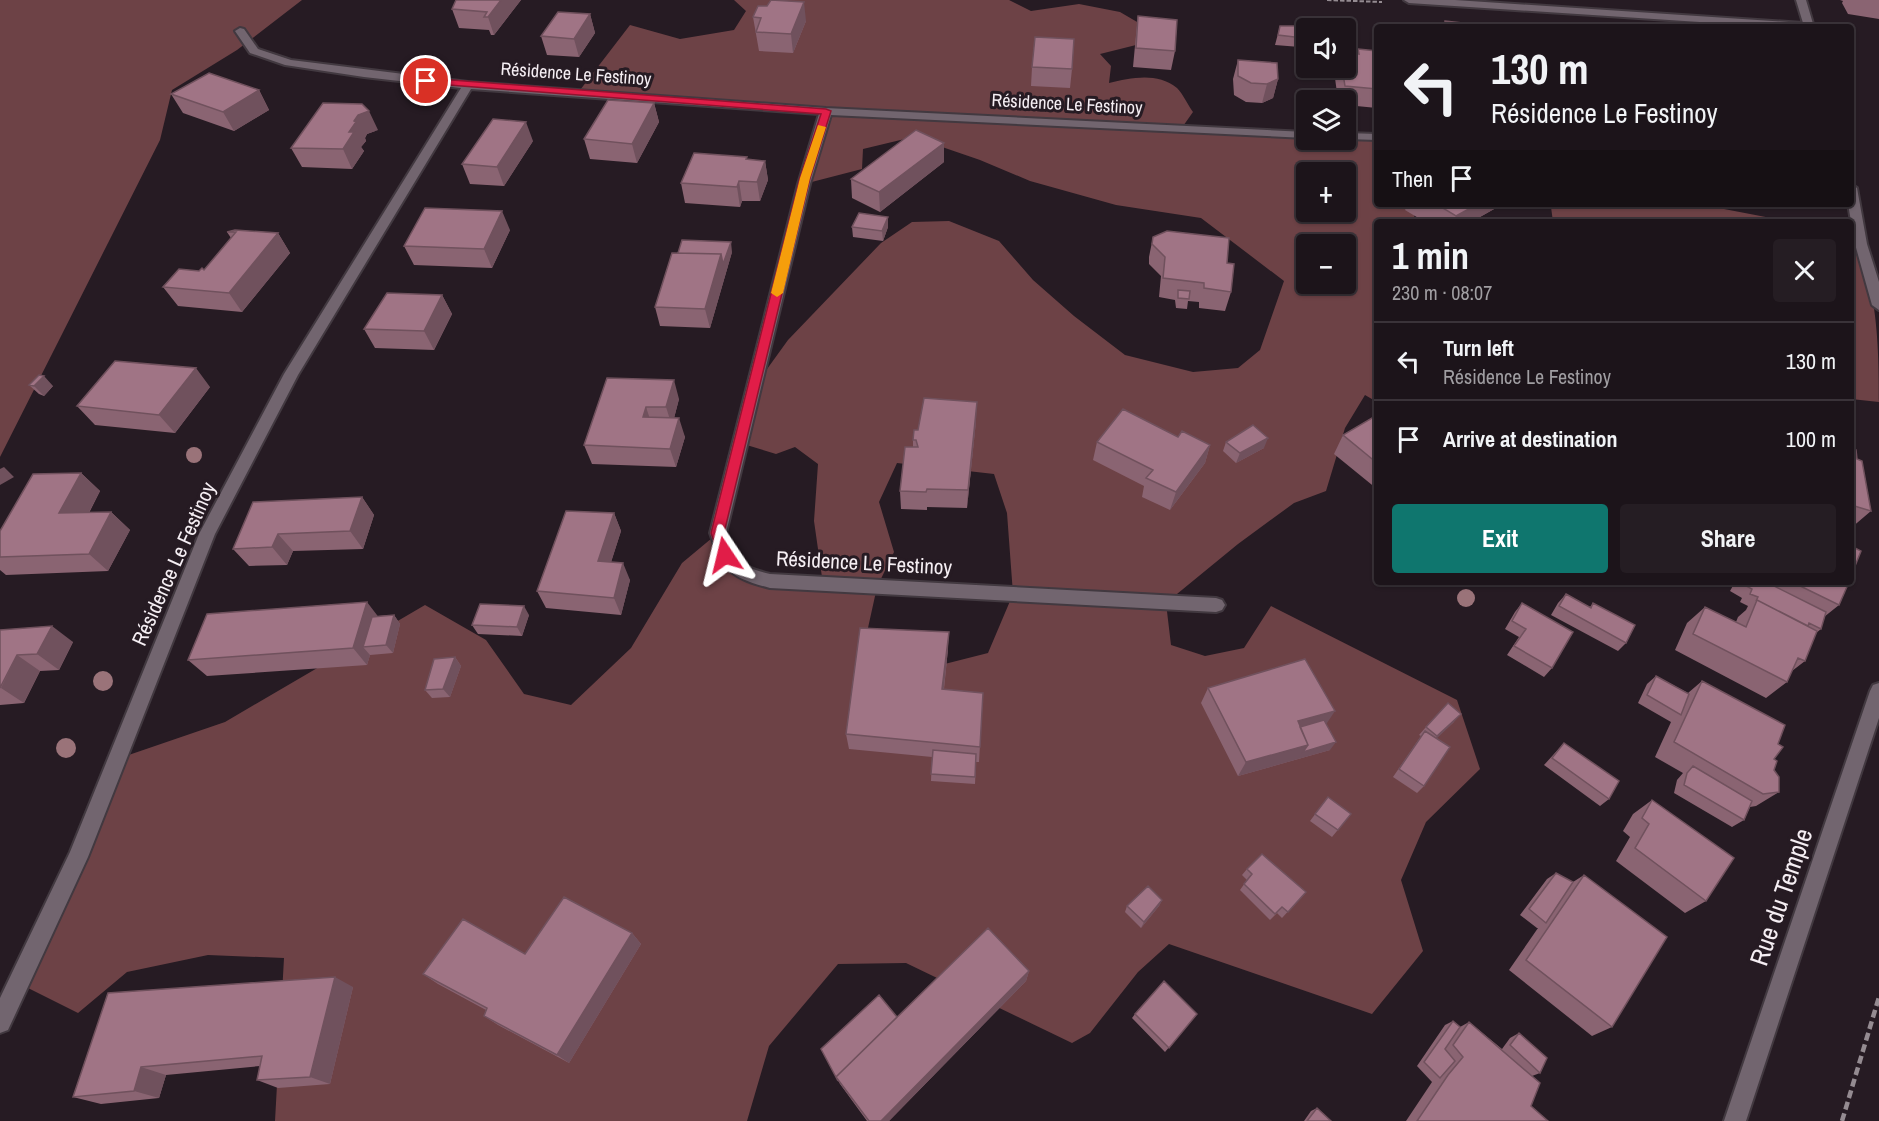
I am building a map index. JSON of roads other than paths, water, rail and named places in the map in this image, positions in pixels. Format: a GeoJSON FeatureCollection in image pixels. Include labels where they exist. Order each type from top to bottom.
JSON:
{"type":"FeatureCollection","features":[{"type":"Feature","properties":{"kind":"street"},"geometry":{"type":"LineString","coordinates":[[1408,0],[1759,24]]}},
{"type":"Feature","properties":{"kind":"street"},"geometry":{"type":"LineString","coordinates":[[1801,0],[1807,24]]}},
{"type":"Feature","properties":{"kind":"street"},"geometry":{"type":"LineString","coordinates":[[1632,24],[1646,17]]}},
{"type":"Feature","properties":{"kind":"street","name":"Résidence Le Festinoy"},"geometry":{"type":"LineString","coordinates":[[240,31],[254,51],[289,63],[364,75],[468,85],[826,111],[1296,134]]}},
{"type":"Feature","properties":{"kind":"street","name":"Résidence Le Festinoy"},"geometry":{"type":"LineString","coordinates":[[0,1022],[78,857],[207,534],[291,374],[468,85]]}},
{"type":"Feature","properties":{"kind":"street","name":"Résidence Le Festinoy"},"geometry":{"type":"LineString","coordinates":[[826,111],[805,178],[718,533],[725,555],[739,573],[771,581],[1216,605]]}},
{"type":"Feature","properties":{"kind":"street"},"geometry":{"type":"LineString","coordinates":[[1356,136],[1374,137]]}},
{"type":"Feature","properties":{"kind":"street"},"geometry":{"type":"LineString","coordinates":[[1854,205],[1861,244],[1879,305]]}},
{"type":"Feature","properties":{"kind":"street","name":"Rue du Temple"},"geometry":{"type":"LineString","coordinates":[[1735,1121],[1879,691]]}}]}
